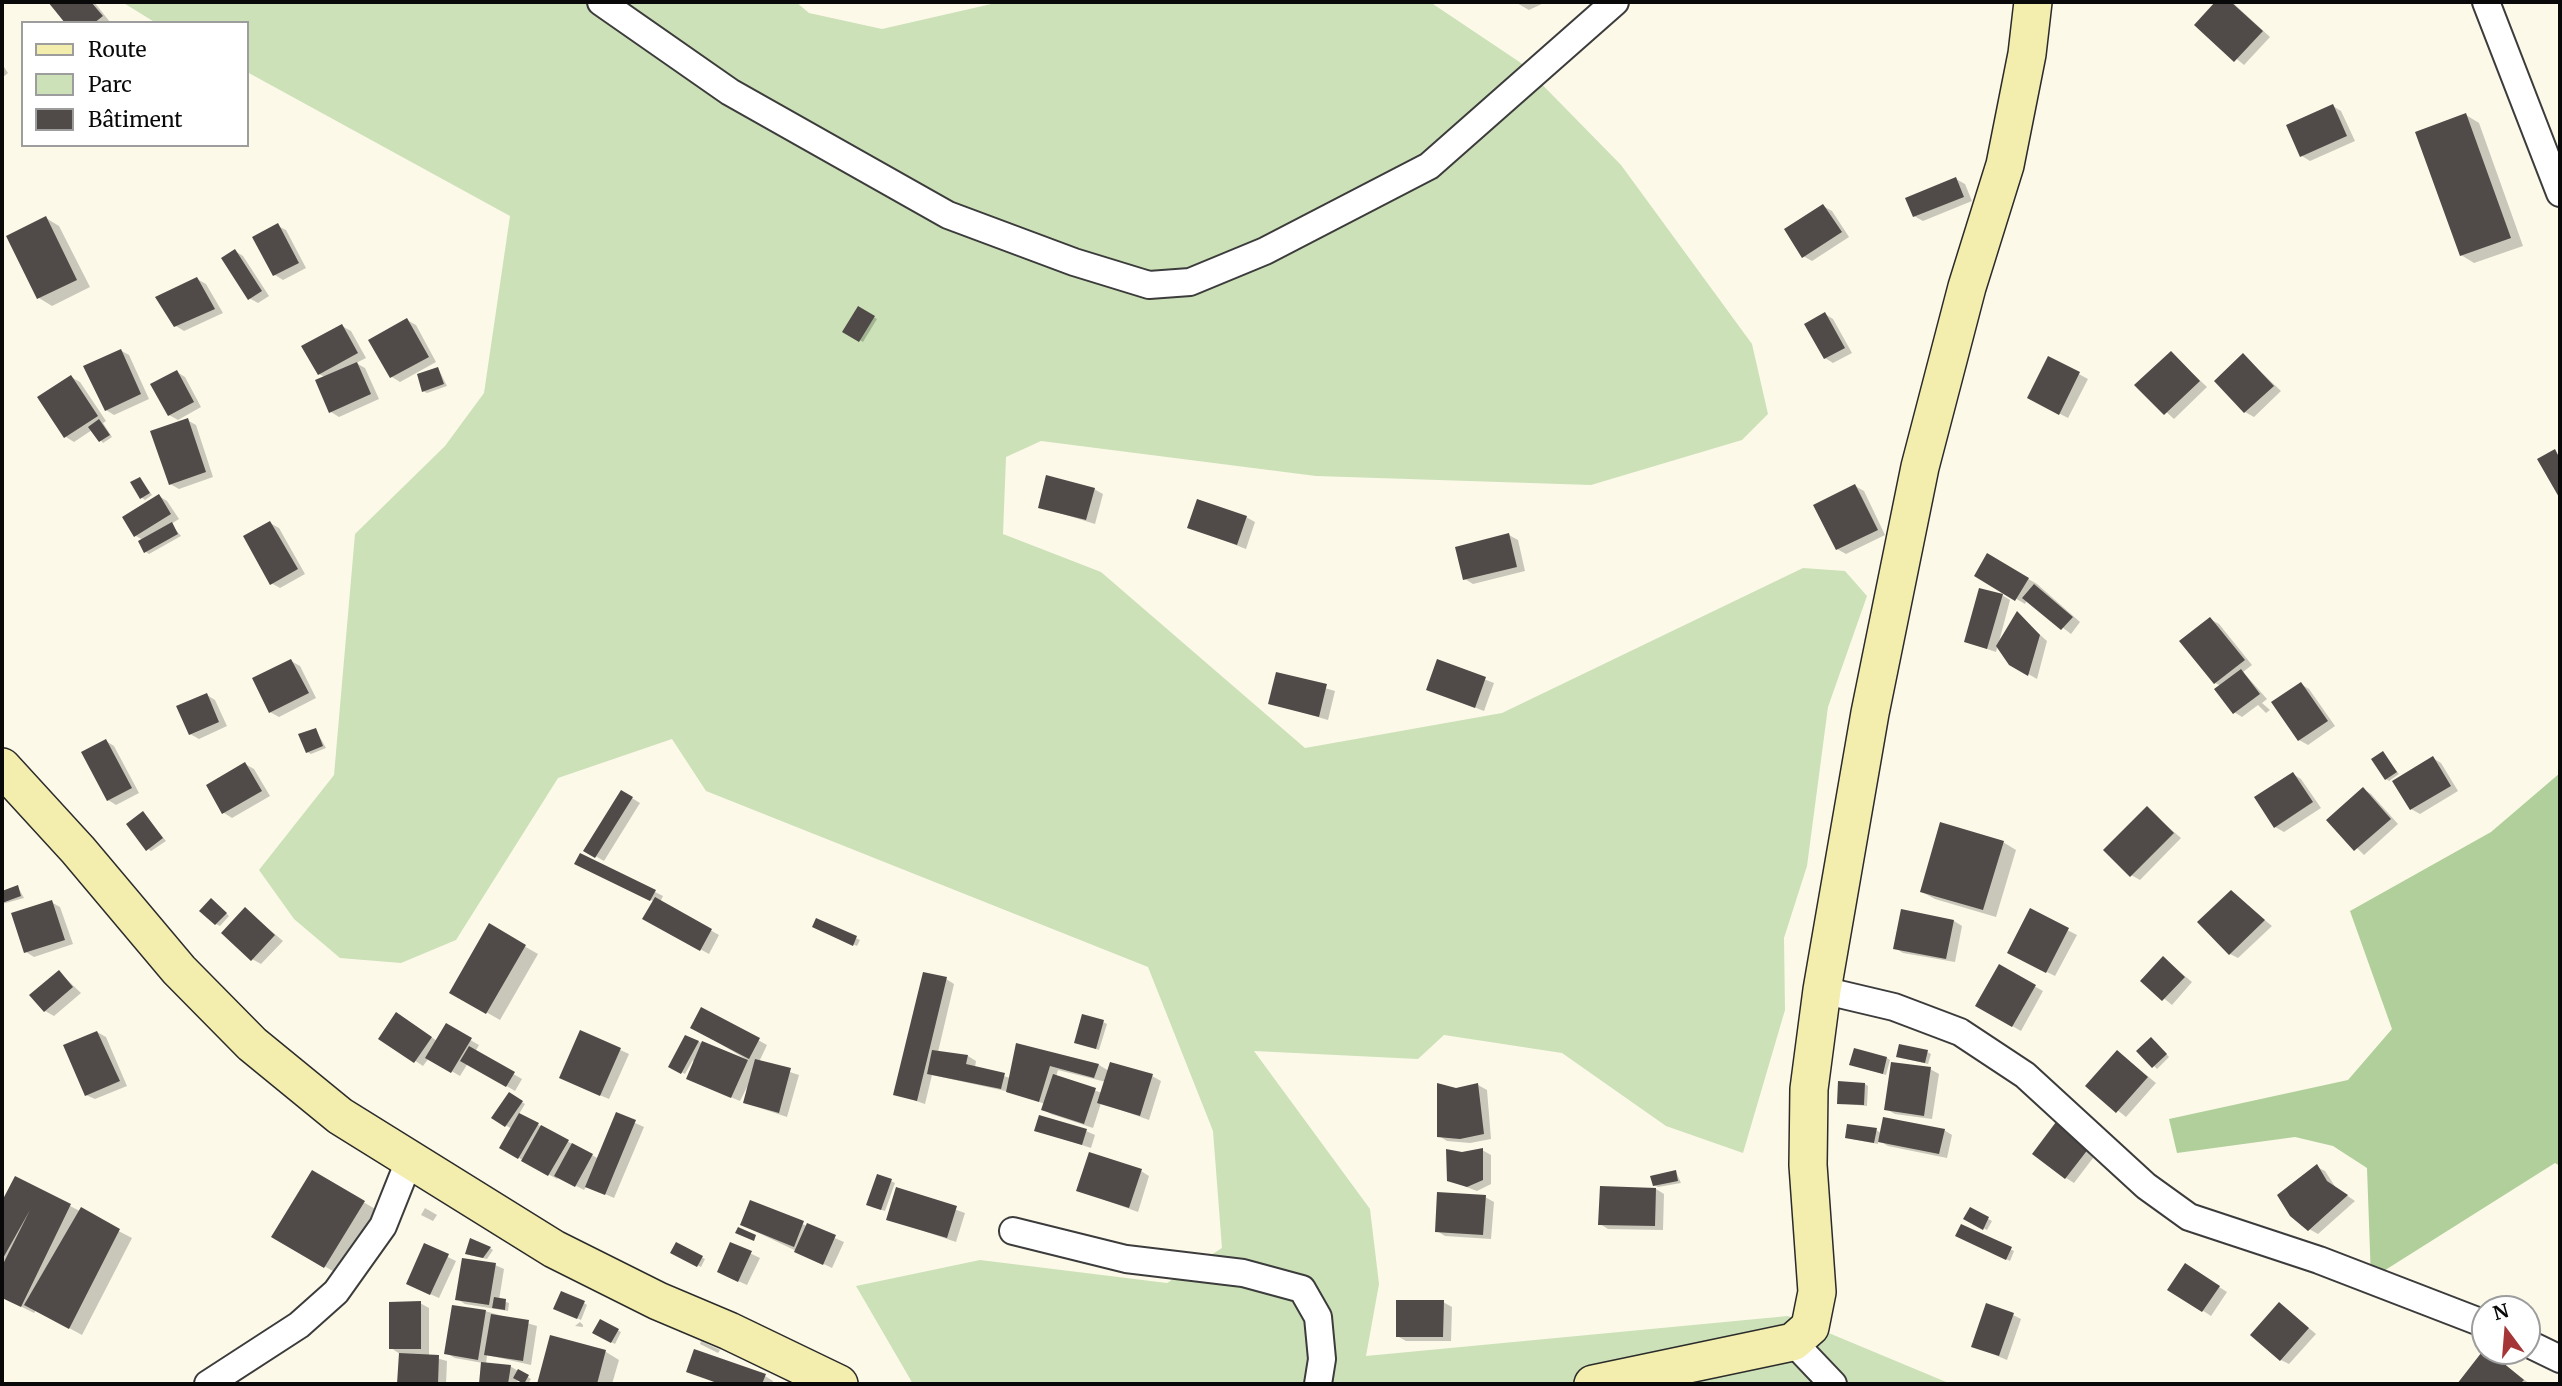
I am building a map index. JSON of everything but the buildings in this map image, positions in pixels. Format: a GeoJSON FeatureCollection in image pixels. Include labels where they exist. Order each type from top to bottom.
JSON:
{"type":"FeatureCollection","features":[{"type":"Feature","properties":{"kind":"street"},"geometry":{"type":"LineString","coordinates":[[601,2],[730,92],[948,215],[1073,262],[1149,285],[1190,282],[1265,251],[1429,166],[1615,2]]}},
{"type":"Feature","properties":{"kind":"street"},"geometry":{"type":"LineString","coordinates":[[1593,1384],[1793,1342],[1810,1327],[1816,1292],[1808,1165],[1809,1089],[1822,989],[1870,713],[1920,467],[1963,300],[2005,165],[2033,2]]}},
{"type":"Feature","properties":{"kind":"street"},"geometry":{"type":"LineString","coordinates":[[2486,2],[2560,193]]}},
{"type":"Feature","properties":{"kind":"street"},"geometry":{"type":"LineString","coordinates":[[2,767],[78,850],[179,971],[252,1044],[340,1116],[554,1249],[658,1301],[729,1331],[839,1384]]}},
{"type":"Feature","properties":{"kind":"street"},"geometry":{"type":"LineString","coordinates":[[1822,989],[1894,1007],[1960,1032],[2025,1075],[2146,1186],[2189,1217],[2319,1260],[2471,1319]]}},
{"type":"Feature","properties":{"kind":"street"},"geometry":{"type":"LineString","coordinates":[[208,1384],[299,1325],[336,1292],[383,1226],[409,1161]]}},
{"type":"Feature","properties":{"kind":"street"},"geometry":{"type":"LineString","coordinates":[[1013,1230],[1126,1259],[1243,1273],[1302,1289],[1318,1317],[1322,1359],[1318,1384]]}},
{"type":"Feature","properties":{"kind":"street"},"geometry":{"type":"LineString","coordinates":[[1793,1342],[1833,1384]]}},
{"type":"Feature","properties":{"kind":"street"},"geometry":{"type":"LineString","coordinates":[[2541,1350],[2560,1359]]}},
{"type":"Feature","properties":{"kind":"green space"},"geometry":{"type":"Polygon","coordinates":[[[122,2],[796,2],[809,13],[882,29],[1000,2],[1430,2],[1521,63],[1621,165],[1752,344],[1768,414],[1742,440],[1591,485],[1316,476],[1041,441],[1006,457],[1003,534],[1101,572],[1305,748],[1502,713],[1803,568],[1845,571],[1867,596],[1828,707],[1807,866],[1784,938],[1785,1010],[1743,1153],[1666,1126],[1562,1053],[1444,1035],[1418,1059],[1254,1051],[1370,1209],[1379,1284],[1366,1356],[1788,1316],[1951,1384],[913,1384],[856,1286],[980,1260],[1167,1283],[1222,1248],[1213,1131],[1148,967],[706,791],[672,739],[558,778],[456,940],[401,963],[340,958],[294,919],[259,870],[334,775],[355,534],[445,446],[484,393],[510,216],[248,73],[248,21],[153,21],[122,2]]]}},
{"type":"Feature","properties":{"kind":"green space"},"geometry":{"type":"Polygon","coordinates":[[[2560,773],[2560,1166],[2555,1163],[2371,1279],[2367,1168],[2333,1146],[2295,1137],[2177,1153],[2169,1119],[2348,1080],[2392,1029],[2350,911],[2491,832],[2560,773]]]}}]}
